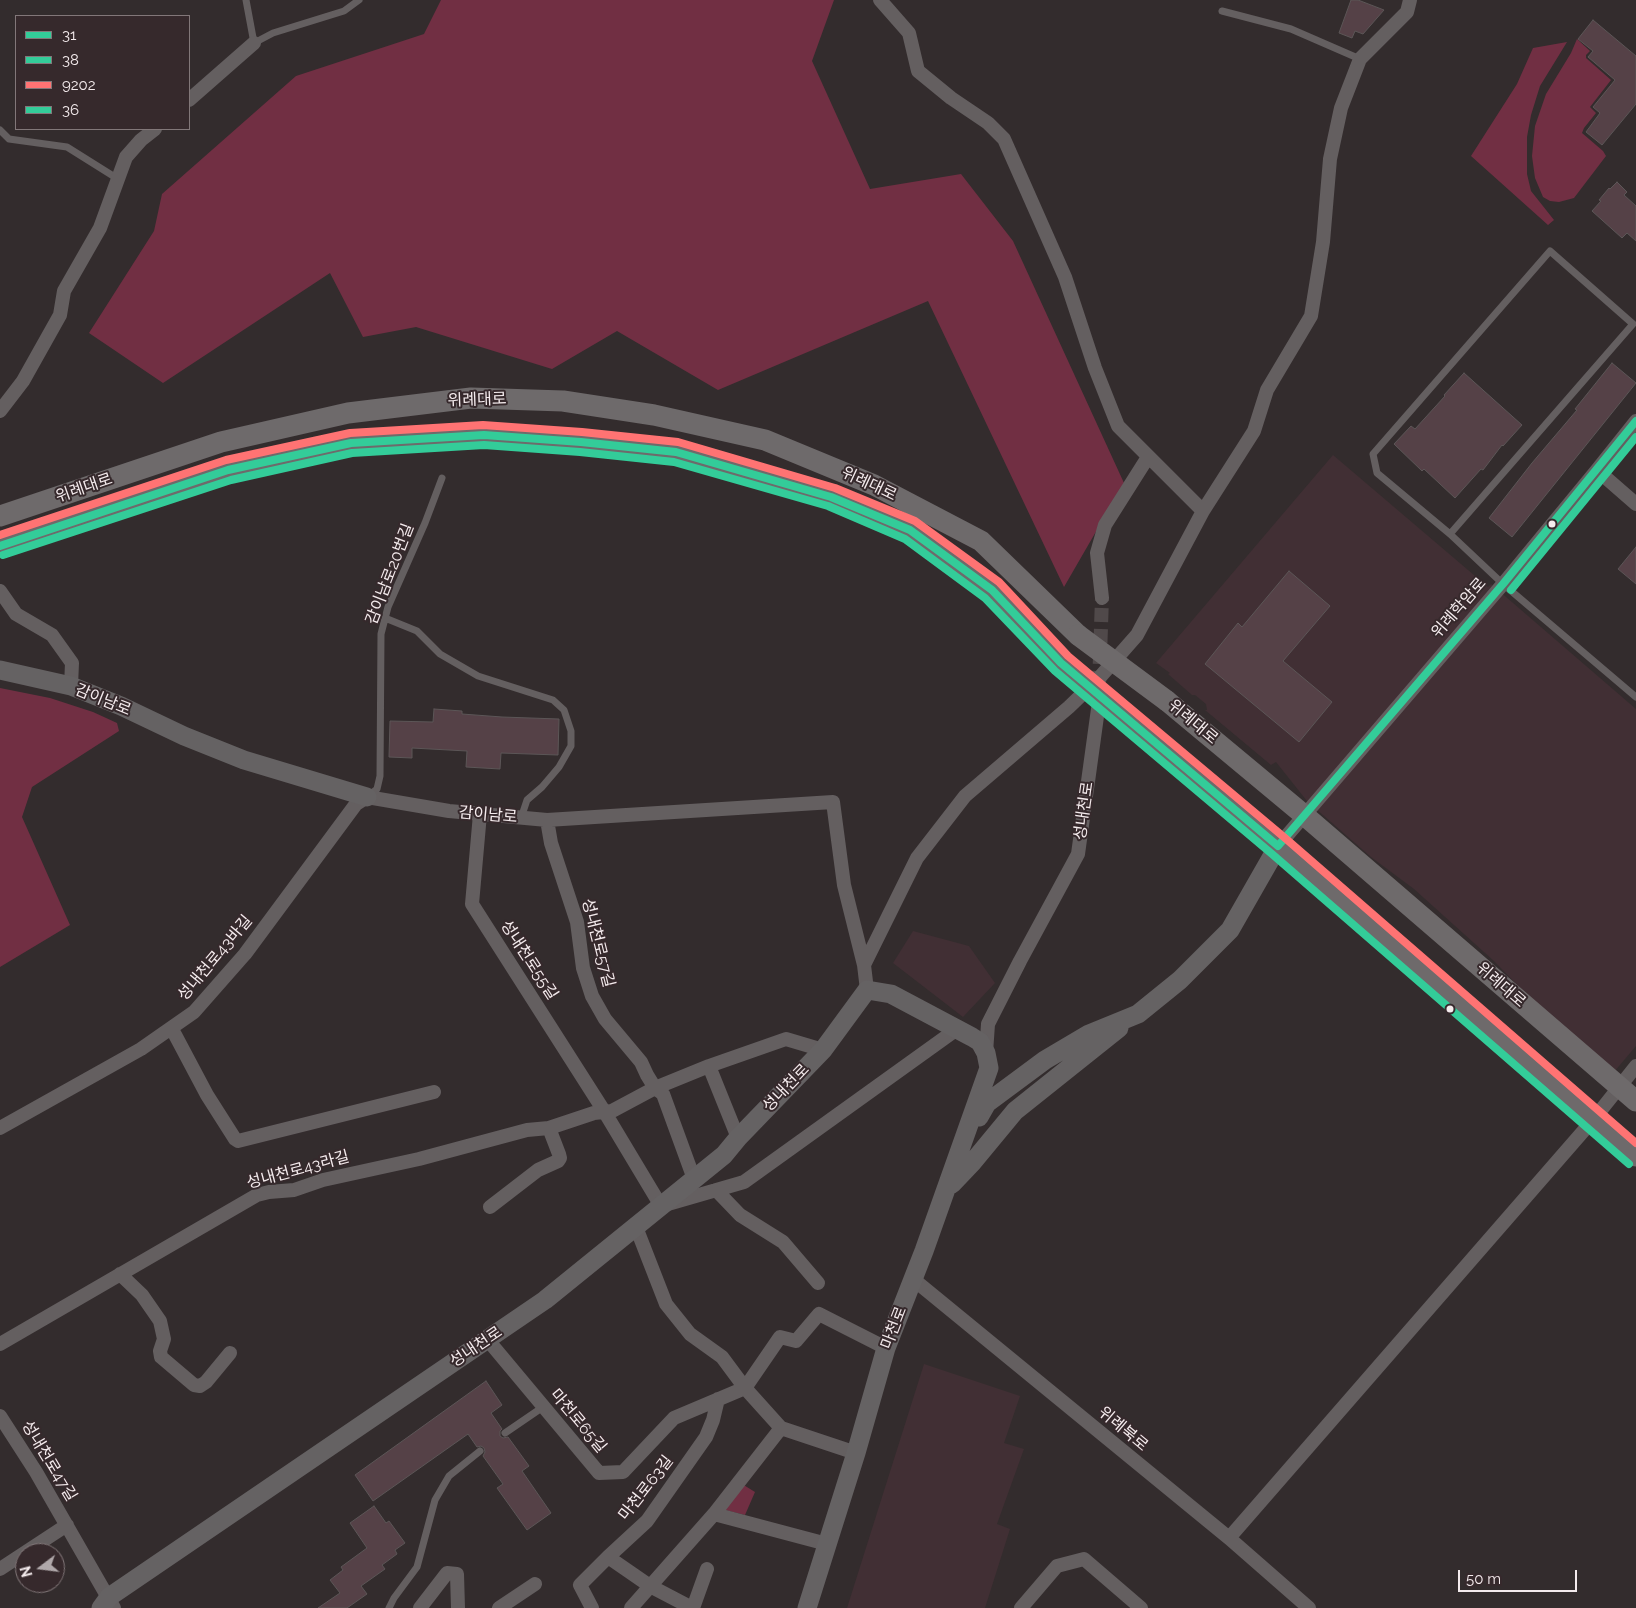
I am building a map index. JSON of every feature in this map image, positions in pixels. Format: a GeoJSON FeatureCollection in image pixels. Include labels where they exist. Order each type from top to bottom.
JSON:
{"type":"FeatureCollection","features":[{"type":"Feature","properties":{"kind":"main road","name":"위례대로"},"geometry":{"type":"LineString","coordinates":[[0,516],[221,442],[348,413],[471,398],[563,401],[654,415],[765,440],[874,485],[981,541],[1078,635],[1167,701],[1304,815],[1636,1101]]}},
{"type":"Feature","properties":{"kind":"main road","name":"위례대로"},"geometry":{"type":"LineString","coordinates":[[0,546],[228,470],[351,443],[484,435],[676,452],[831,497],[910,530],[992,590],[1061,663],[1278,846],[1636,1156]]}},
{"type":"Feature","properties":{"kind":"street"},"geometry":{"type":"LineString","coordinates":[[880,0],[909,33],[918,71],[951,98],[988,123],[1004,139],[1065,277],[1095,368],[1118,426],[1203,511]]}},
{"type":"Feature","properties":{"kind":"street"},"geometry":{"type":"LineString","coordinates":[[986,1053],[980,1042],[957,1029],[891,994],[868,990],[864,965],[917,858],[965,796],[1069,707],[1100,677],[1137,635],[1203,511],[1254,431],[1267,390],[1311,316],[1323,242],[1330,158],[1341,108],[1360,59],[1407,12],[1410,0]]}},
{"type":"Feature","properties":{"kind":"street"},"geometry":{"type":"LineString","coordinates":[[190,99],[254,43]]}},
{"type":"Feature","properties":{"kind":"street"},"geometry":{"type":"LineString","coordinates":[[0,411],[23,381],[60,316],[64,291],[100,228],[126,156],[154,130]]}},
{"type":"Feature","properties":{"kind":"street","name":"위례학암로"},"geometry":{"type":"LineString","coordinates":[[1278,846],[1504,584],[1598,470],[1636,420]]}},
{"type":"Feature","properties":{"kind":"street"},"geometry":{"type":"LineString","coordinates":[[1102,598],[1097,553],[1105,525],[1148,457]]}},
{"type":"Feature","properties":{"kind":"street"},"geometry":{"type":"LineString","coordinates":[[1598,470],[1636,504]]}},
{"type":"Feature","properties":{"kind":"street"},"geometry":{"type":"LineString","coordinates":[[0,591],[16,614],[52,635],[72,663],[71,686]]}},
{"type":"Feature","properties":{"kind":"street","name":"감이남로"},"geometry":{"type":"LineString","coordinates":[[0,670],[71,686],[121,706],[184,736],[244,760],[367,797],[449,811],[547,820],[833,802],[844,885],[864,965]]}},
{"type":"Feature","properties":{"kind":"street","name":"성내천로"},"geometry":{"type":"LineString","coordinates":[[986,1053],[988,1024],[1078,854],[1098,709]]}},
{"type":"Feature","properties":{"kind":"street","name":"성내천로43바길"},"geometry":{"type":"LineString","coordinates":[[0,1128],[141,1049],[194,1012],[245,954],[356,804],[367,797]]}},
{"type":"Feature","properties":{"kind":"street","name":"성내천로55길"},"geometry":{"type":"LineString","coordinates":[[480,814],[472,904],[604,1111],[661,1206]]}},
{"type":"Feature","properties":{"kind":"street","name":"성내천로57길"},"geometry":{"type":"LineString","coordinates":[[547,820],[551,843],[576,922],[583,968],[592,996],[605,1019],[641,1062],[646,1075],[655,1088],[663,1094],[694,1179]]}},
{"type":"Feature","properties":{"kind":"street"},"geometry":{"type":"LineString","coordinates":[[946,1191],[1015,1111],[1180,980],[1230,930],[1278,846]]}},
{"type":"Feature","properties":{"kind":"street","name":"성내천로"},"geometry":{"type":"LineString","coordinates":[[108,1604],[545,1300],[636,1227],[724,1155],[823,1050],[868,990]]}},
{"type":"Feature","properties":{"kind":"street"},"geometry":{"type":"LineString","coordinates":[[959,1155],[987,1103],[1045,1060],[1089,1034],[1138,1014]]}},
{"type":"Feature","properties":{"kind":"street"},"geometry":{"type":"LineString","coordinates":[[172,1029],[223,1121],[234,1139],[238,1141],[434,1092]]}},
{"type":"Feature","properties":{"kind":"street"},"geometry":{"type":"LineString","coordinates":[[661,1206],[744,1182],[957,1029]]}},
{"type":"Feature","properties":{"kind":"street","name":"성내천로"},"geometry":{"type":"LineString","coordinates":[[709,1066],[786,1039],[823,1050]]}},
{"type":"Feature","properties":{"kind":"street","name":"마천로"},"geometry":{"type":"LineString","coordinates":[[807,1608],[856,1453],[886,1348],[946,1191],[989,1068],[986,1053]]}},
{"type":"Feature","properties":{"kind":"street"},"geometry":{"type":"LineString","coordinates":[[604,1111],[612,1112],[655,1088],[709,1066],[738,1138]]}},
{"type":"Feature","properties":{"kind":"street"},"geometry":{"type":"LineString","coordinates":[[1229,1538],[1593,1120],[1636,1066]]}},
{"type":"Feature","properties":{"kind":"street","name":"성내천로43라길"},"geometry":{"type":"LineString","coordinates":[[0,1344],[257,1195],[294,1190],[323,1180],[419,1159],[527,1130],[549,1128],[594,1112],[604,1111]]}},
{"type":"Feature","properties":{"kind":"street"},"geometry":{"type":"LineString","coordinates":[[490,1207],[538,1170],[553,1164],[560,1158],[549,1128]]}},
{"type":"Feature","properties":{"kind":"street"},"geometry":{"type":"LineString","coordinates":[[716,1190],[740,1215],[783,1242],[818,1283]]}},
{"type":"Feature","properties":{"kind":"street"},"geometry":{"type":"LineString","coordinates":[[636,1227],[666,1304],[690,1334],[722,1357],[745,1388],[782,1428],[856,1453]]}},
{"type":"Feature","properties":{"kind":"street"},"geometry":{"type":"LineString","coordinates":[[120,1274],[142,1295],[160,1321],[164,1339],[160,1352],[161,1357],[194,1386],[200,1386],[206,1382],[230,1353]]}},
{"type":"Feature","properties":{"kind":"street","name":"위례북로"},"geometry":{"type":"LineString","coordinates":[[913,1279],[1229,1538],[1309,1608]]}},
{"type":"Feature","properties":{"kind":"street"},"geometry":{"type":"LineString","coordinates":[[745,1388],[780,1337],[796,1341],[819,1314],[886,1348]]}},
{"type":"Feature","properties":{"kind":"street","name":"마천로65길"},"geometry":{"type":"LineString","coordinates":[[487,1339],[599,1473],[623,1472],[674,1418],[745,1388]]}},
{"type":"Feature","properties":{"kind":"street","name":"마천로63길"},"geometry":{"type":"LineString","coordinates":[[592,1608],[580,1585],[647,1521],[706,1437],[713,1420],[718,1399]]}},
{"type":"Feature","properties":{"kind":"street","name":"성내천로47길"},"geometry":{"type":"LineString","coordinates":[[0,1416],[4,1431],[67,1524],[108,1604]]}},
{"type":"Feature","properties":{"kind":"street"},"geometry":{"type":"LineString","coordinates":[[631,1608],[714,1514],[782,1428]]}},
{"type":"Feature","properties":{"kind":"street"},"geometry":{"type":"LineString","coordinates":[[714,1514],[827,1544]]}},
{"type":"Feature","properties":{"kind":"street","name":"성내천로47길"},"geometry":{"type":"LineString","coordinates":[[0,1569],[67,1524]]}},
{"type":"Feature","properties":{"kind":"street"},"geometry":{"type":"LineString","coordinates":[[608,1557],[650,1586],[693,1608],[707,1569]]}},
{"type":"Feature","properties":{"kind":"street"},"geometry":{"type":"LineString","coordinates":[[1021,1608],[1057,1566],[1084,1559],[1141,1608]]}},
{"type":"Feature","properties":{"kind":"street"},"geometry":{"type":"LineString","coordinates":[[420,1608],[447,1573],[457,1574],[458,1608]]}},
{"type":"Feature","properties":{"kind":"street"},"geometry":{"type":"LineString","coordinates":[[499,1608],[535,1584]]}},
{"type":"Feature","properties":{"kind":"lane"},"geometry":{"type":"LineString","coordinates":[[246,0],[254,43],[273,33],[344,11],[359,0]]}},
{"type":"Feature","properties":{"kind":"lane"},"geometry":{"type":"LineString","coordinates":[[1222,10],[1291,29],[1360,59]]}},
{"type":"Feature","properties":{"kind":"lane"},"geometry":{"type":"LineString","coordinates":[[0,130],[9,139],[67,147],[118,179]]}},
{"type":"Feature","properties":{"kind":"lane"},"geometry":{"type":"LineString","coordinates":[[1450,534],[1634,324],[1550,251],[1373,454],[1377,473],[1450,534],[1504,584],[1636,697]]}},
{"type":"Feature","properties":{"kind":"lane","name":"감이남로20번길"},"geometry":{"type":"LineString","coordinates":[[367,797],[377,789],[380,776],[381,634],[388,607],[425,523],[442,478]]}},
{"type":"Feature","properties":{"kind":"lane"},"geometry":{"type":"LineString","coordinates":[[386,618],[417,631],[440,654],[478,676],[553,700],[564,710],[571,731],[571,746],[559,767],[542,787],[527,800],[522,818]]}},
{"type":"Feature","properties":{"kind":"lane"},"geometry":{"type":"LineString","coordinates":[[505,1433],[543,1407]]}},
{"type":"Feature","properties":{"kind":"lane"},"geometry":{"type":"LineString","coordinates":[[389,1608],[394,1598],[417,1567],[435,1500],[449,1476],[480,1452]]}},
{"type":"Feature","properties":{"kind":"shaded area"},"geometry":{"type":"Polygon","coordinates":[[[441,0],[834,0],[812,61],[870,189],[961,174],[1013,241],[1124,483],[1064,587],[928,301],[718,390],[617,331],[552,369],[416,327],[363,337],[330,273],[163,383],[89,333],[154,231],[162,194],[296,76],[424,34],[441,0]]]}},
{"type":"Feature","properties":{"kind":"shaded area"},"geometry":{"type":"Polygon","coordinates":[[[1577,39],[1590,51],[1586,58],[1611,80],[1590,107],[1596,113],[1582,133],[1603,151],[1606,156],[1574,198],[1559,202],[1550,201],[1543,197],[1535,178],[1532,156],[1535,126],[1546,94],[1571,53],[1577,39]]]}},
{"type":"Feature","properties":{"kind":"shaded area"},"geometry":{"type":"Polygon","coordinates":[[[1567,42],[1540,86],[1531,115],[1527,137],[1527,174],[1531,191],[1554,220],[1548,225],[1471,156],[1517,84],[1533,48],[1567,42]]]}},
{"type":"Feature","properties":{"kind":"shaded area"},"geometry":{"type":"Polygon","coordinates":[[[1333,455],[1488,587],[1491,584],[1636,709],[1636,1046],[1614,1072],[1527,995],[1494,961],[1414,889],[1371,857],[1307,801],[1276,762],[1271,765],[1205,710],[1207,710],[1206,704],[1195,695],[1192,695],[1168,674],[1170,673],[1156,663],[1333,455]]]}},
{"type":"Feature","properties":{"kind":"shaded area"},"geometry":{"type":"Polygon","coordinates":[[[0,688],[50,698],[93,712],[117,723],[119,731],[32,787],[22,817],[70,925],[0,967],[0,688]]]}},
{"type":"Feature","properties":{"kind":"shaded area"},"geometry":{"type":"Polygon","coordinates":[[[913,931],[969,946],[995,983],[963,1017],[893,963],[913,931]]]}},
{"type":"Feature","properties":{"kind":"shaded area"},"geometry":{"type":"Polygon","coordinates":[[[924,1364],[1020,1396],[1004,1443],[1024,1449],[997,1524],[1010,1529],[985,1608],[847,1608],[924,1364]]]}},
{"type":"Feature","properties":{"kind":"shaded area"},"geometry":{"type":"Polygon","coordinates":[[[742,1484],[755,1492],[745,1515],[725,1510],[742,1484]]]}},
{"type":"Feature","properties":{"kind":"building"},"geometry":{"type":"Polygon","coordinates":[[[1351,0],[1358,0],[1384,10],[1363,34],[1355,31],[1352,38],[1339,33],[1351,0]]]}},
{"type":"Feature","properties":{"kind":"building"},"geometry":{"type":"Polygon","coordinates":[[[1593,20],[1636,56],[1636,104],[1602,145],[1586,132],[1600,113],[1593,107],[1615,80],[1588,57],[1593,51],[1578,39],[1593,20]]]}},
{"type":"Feature","properties":{"kind":"building"},"geometry":{"type":"Polygon","coordinates":[[[1617,182],[1627,192],[1624,195],[1636,206],[1636,241],[1627,233],[1622,238],[1592,211],[1609,188],[1617,182]]]}},
{"type":"Feature","properties":{"kind":"building"},"geometry":{"type":"Polygon","coordinates":[[[1612,363],[1636,383],[1512,537],[1489,518],[1577,410],[1575,409],[1612,363]]]}},
{"type":"Feature","properties":{"kind":"building"},"geometry":{"type":"Polygon","coordinates":[[[1464,373],[1522,425],[1502,445],[1483,470],[1481,469],[1455,498],[1424,469],[1422,471],[1394,444],[1411,426],[1415,429],[1464,373]]]}},
{"type":"Feature","properties":{"kind":"building"},"geometry":{"type":"Polygon","coordinates":[[[1636,547],[1636,584],[1618,569],[1636,547]]]}},
{"type":"Feature","properties":{"kind":"building"},"geometry":{"type":"Polygon","coordinates":[[[1289,571],[1330,606],[1283,661],[1332,702],[1299,742],[1205,664],[1238,623],[1242,627],[1289,571]]]}},
{"type":"Feature","properties":{"kind":"building"},"geometry":{"type":"Polygon","coordinates":[[[434,709],[462,711],[462,714],[559,719],[558,755],[501,753],[500,769],[466,767],[467,751],[412,748],[412,758],[389,757],[390,721],[433,722],[434,709]]]}},
{"type":"Feature","properties":{"kind":"building"},"geometry":{"type":"Polygon","coordinates":[[[486,1381],[502,1405],[491,1413],[502,1429],[500,1436],[503,1438],[508,1437],[529,1466],[522,1471],[551,1513],[527,1530],[497,1488],[503,1484],[483,1456],[484,1448],[481,1446],[477,1447],[468,1434],[373,1501],[355,1475],[486,1381]]]}},
{"type":"Feature","properties":{"kind":"building"},"geometry":{"type":"Polygon","coordinates":[[[374,1506],[386,1523],[389,1521],[405,1543],[395,1550],[397,1554],[382,1565],[385,1569],[361,1586],[367,1594],[347,1608],[318,1608],[340,1593],[330,1580],[343,1570],[341,1567],[367,1548],[350,1523],[374,1506]]]}},
{"type":"Feature","properties":{"kind":"tunnel"},"geometry":{"type":"LineString","coordinates":[[1099,685],[1102,598]]}},
{"type":"Feature","properties":{"kind":"transit line","name":"31"},"geometry":{"type":"LineString","coordinates":[[0,546],[228,470],[351,443],[484,435],[581,442],[676,452],[831,497],[910,530],[992,590],[1061,663],[1278,846],[1503,584],[1636,421]]}},
{"type":"Feature","properties":{"kind":"transit line","name":"9202"},"geometry":{"type":"LineString","coordinates":[[0,535],[226,460],[350,433],[483,425],[582,432],[678,442],[835,488],[915,521],[999,582],[1068,656],[1285,838],[1636,1143]]}},
{"type":"Feature","properties":{"kind":"transit line","name":"36"},"geometry":{"type":"LineString","coordinates":[[1511,590],[1636,437]]}},
{"type":"Feature","properties":{"kind":"transit line","name":"38"},"geometry":{"type":"LineString","coordinates":[[3,555],[231,480],[352,453],[484,445],[580,452],[674,462],[828,506],[905,539],[985,598],[1055,671],[1272,854],[1629,1164]]}}]}
